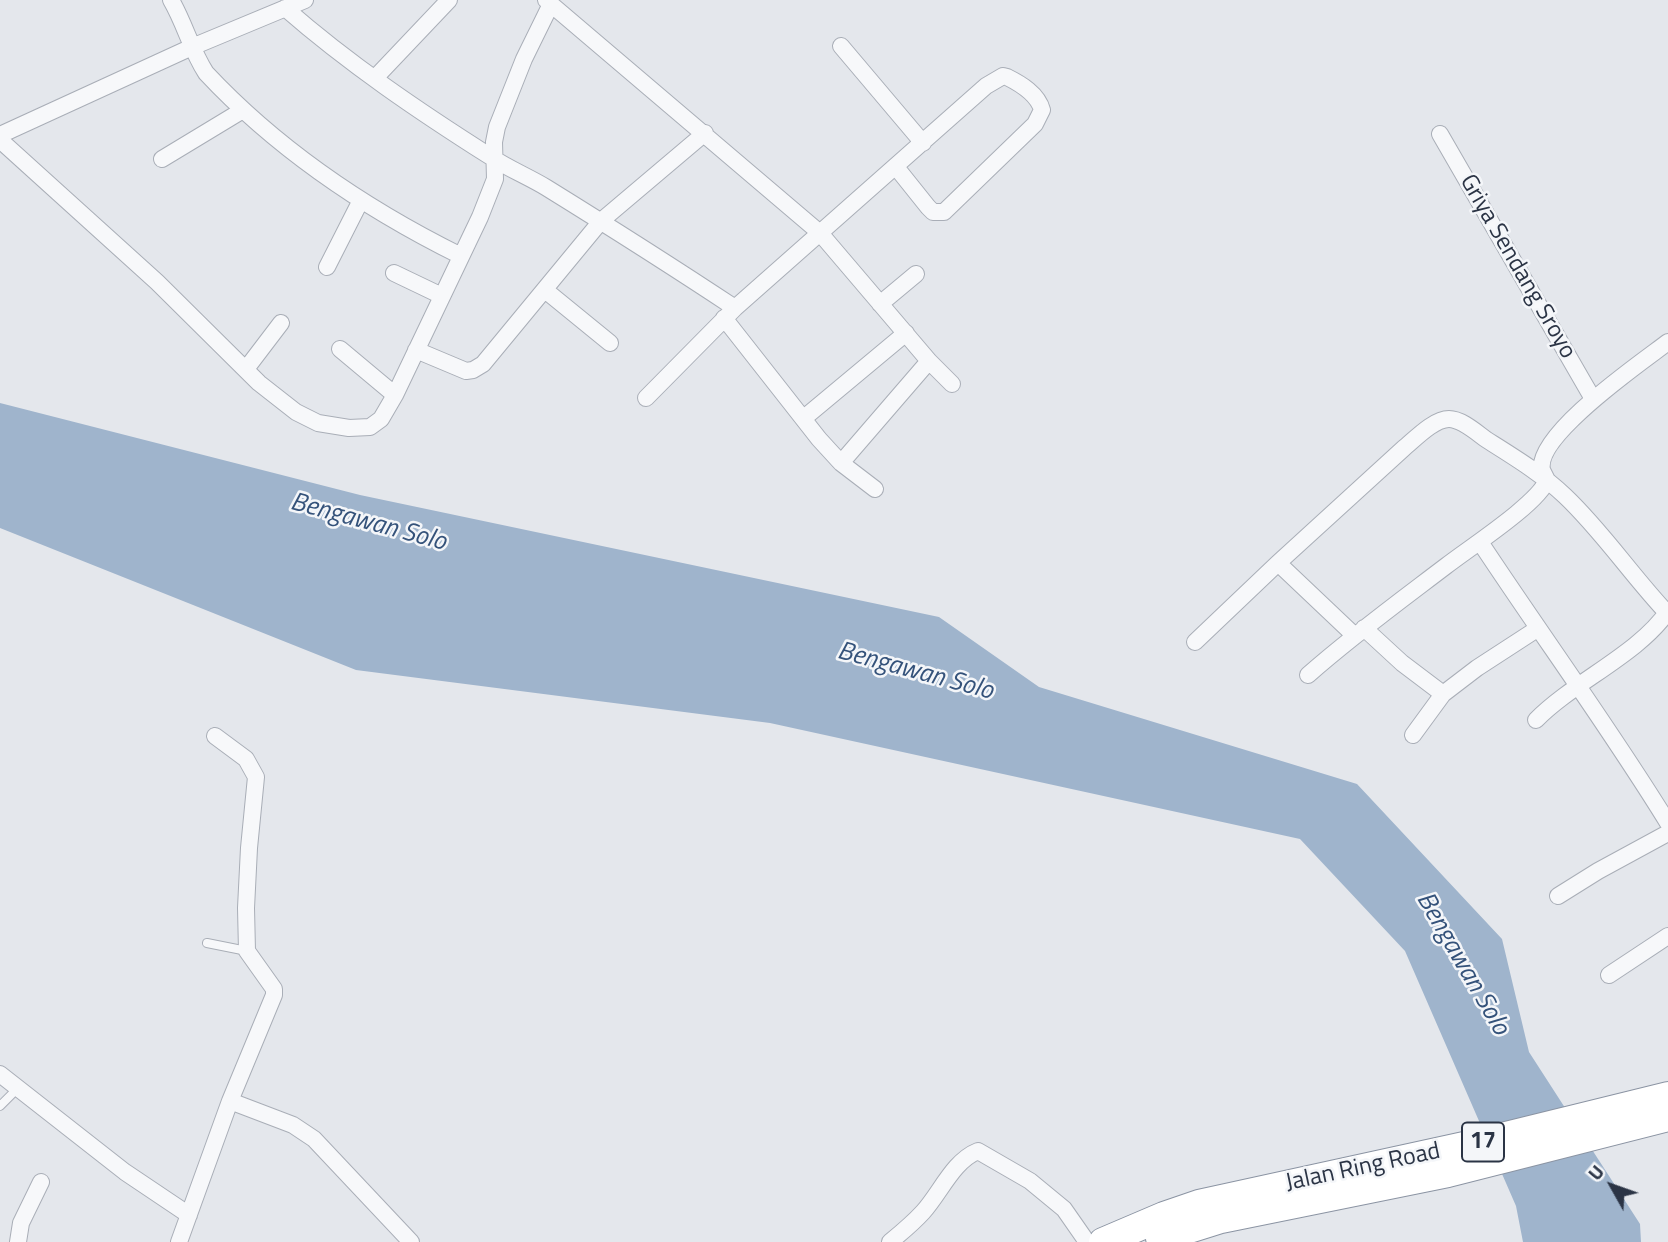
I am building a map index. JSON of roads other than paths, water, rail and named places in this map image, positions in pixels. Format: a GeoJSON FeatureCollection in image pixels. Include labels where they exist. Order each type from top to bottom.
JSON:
{"type":"FeatureCollection","features":[{"type":"Feature","properties":{"kind":"highway","name":"Jalan Ring Road"},"geometry":{"type":"LineString","coordinates":[[1151,1242],[1300,1191],[1469,1145],[1668,1096]]}},
{"type":"Feature","properties":{"kind":"highway","name":"Jalan Ring Road"},"geometry":{"type":"LineString","coordinates":[[1103,1242],[1199,1204],[1448,1173],[1668,1117]]}},
{"type":"Feature","properties":{"kind":"street"},"geometry":{"type":"LineString","coordinates":[[171,0],[206,73],[278,142],[360,202],[461,256]]}},
{"type":"Feature","properties":{"kind":"street"},"geometry":{"type":"LineString","coordinates":[[304,0],[192,47],[1,142],[296,412],[318,423],[349,428],[370,427],[381,419],[395,395],[495,179],[494,142],[497,127],[548,2],[820,233],[929,361],[952,384]]}},
{"type":"Feature","properties":{"kind":"street"},"geometry":{"type":"LineString","coordinates":[[375,78],[449,0]]}},
{"type":"Feature","properties":{"kind":"street"},"geometry":{"type":"LineString","coordinates":[[285,8],[316,35],[375,78],[494,159],[601,221],[729,313],[819,439],[841,463],[874,489]]}},
{"type":"Feature","properties":{"kind":"street"},"geometry":{"type":"LineString","coordinates":[[841,46],[923,144]]}},
{"type":"Feature","properties":{"kind":"street"},"geometry":{"type":"LineString","coordinates":[[646,398],[729,313],[986,86],[1003,76],[1034,95],[1040,103],[1042,110],[1035,124],[944,212],[933,212],[896,167]]}},
{"type":"Feature","properties":{"kind":"street"},"geometry":{"type":"LineString","coordinates":[[162,159],[243,110]]}},
{"type":"Feature","properties":{"kind":"street"},"geometry":{"type":"LineString","coordinates":[[416,350],[460,370],[473,370],[483,364],[601,221],[705,133]]}},
{"type":"Feature","properties":{"kind":"street","name":"Griya Sendang Sroyo"},"geometry":{"type":"LineString","coordinates":[[1440,134],[1593,399]]}},
{"type":"Feature","properties":{"kind":"street"},"geometry":{"type":"LineString","coordinates":[[327,267],[360,202]]}},
{"type":"Feature","properties":{"kind":"street"},"geometry":{"type":"LineString","coordinates":[[394,272],[442,296]]}},
{"type":"Feature","properties":{"kind":"street"},"geometry":{"type":"LineString","coordinates":[[880,304],[916,274]]}},
{"type":"Feature","properties":{"kind":"street"},"geometry":{"type":"LineString","coordinates":[[545,290],[610,343]]}},
{"type":"Feature","properties":{"kind":"street"},"geometry":{"type":"LineString","coordinates":[[246,369],[281,323]]}},
{"type":"Feature","properties":{"kind":"street"},"geometry":{"type":"LineString","coordinates":[[804,418],[906,333]]}},
{"type":"Feature","properties":{"kind":"street"},"geometry":{"type":"LineString","coordinates":[[1547,480],[1542,471],[1543,462],[1547,450],[1564,427],[1593,399],[1668,342]]}},
{"type":"Feature","properties":{"kind":"street"},"geometry":{"type":"LineString","coordinates":[[340,349],[395,395]]}},
{"type":"Feature","properties":{"kind":"street"},"geometry":{"type":"LineString","coordinates":[[841,463],[929,361]]}},
{"type":"Feature","properties":{"kind":"street"},"geometry":{"type":"LineString","coordinates":[[1195,642],[1404,448],[1443,420],[1455,420],[1547,480],[1587,518],[1668,612],[1650,632],[1536,720]]}},
{"type":"Feature","properties":{"kind":"street"},"geometry":{"type":"LineString","coordinates":[[1308,675],[1359,632],[1480,542],[1541,491],[1547,480]]}},
{"type":"Feature","properties":{"kind":"street"},"geometry":{"type":"LineString","coordinates":[[1480,542],[1668,823]]}},
{"type":"Feature","properties":{"kind":"street"},"geometry":{"type":"LineString","coordinates":[[1278,563],[1359,632],[1443,694]]}},
{"type":"Feature","properties":{"kind":"street"},"geometry":{"type":"LineString","coordinates":[[1413,735],[1443,694],[1537,629]]}},
{"type":"Feature","properties":{"kind":"street"},"geometry":{"type":"LineString","coordinates":[[179,1242],[230,1101],[274,995],[274,989],[247,951],[248,860],[256,777],[246,759],[215,736]]}},
{"type":"Feature","properties":{"kind":"street"},"geometry":{"type":"LineString","coordinates":[[1558,896],[1668,833]]}},
{"type":"Feature","properties":{"kind":"street"},"geometry":{"type":"LineString","coordinates":[[1609,975],[1668,936]]}},
{"type":"Feature","properties":{"kind":"street"},"geometry":{"type":"LineString","coordinates":[[0,1074],[125,1172],[189,1215]]}},
{"type":"Feature","properties":{"kind":"street"},"geometry":{"type":"LineString","coordinates":[[230,1101],[293,1125],[314,1139],[411,1242]]}},
{"type":"Feature","properties":{"kind":"street"},"geometry":{"type":"LineString","coordinates":[[890,1242],[923,1212],[959,1163],[978,1151],[1030,1181],[1064,1209],[1087,1242]]}},
{"type":"Feature","properties":{"kind":"street"},"geometry":{"type":"LineString","coordinates":[[18,1242],[21,1223],[41,1182]]}},
{"type":"Feature","properties":{"kind":"lane"},"geometry":{"type":"LineString","coordinates":[[207,943],[247,951]]}},
{"type":"Feature","properties":{"kind":"lane"},"geometry":{"type":"LineString","coordinates":[[0,1106],[18,1088]]}},
{"type":"Feature","properties":{"kind":"water","name":"Bengawan Solo"},"geometry":{"type":"Polygon","coordinates":[[[0,403],[360,495],[939,617],[1039,687],[1357,784],[1502,939],[1529,1052],[1640,1224],[1641,1242],[1523,1242],[1516,1206],[1405,951],[1300,839],[770,723],[356,670],[0,528],[0,403]]]}}]}
